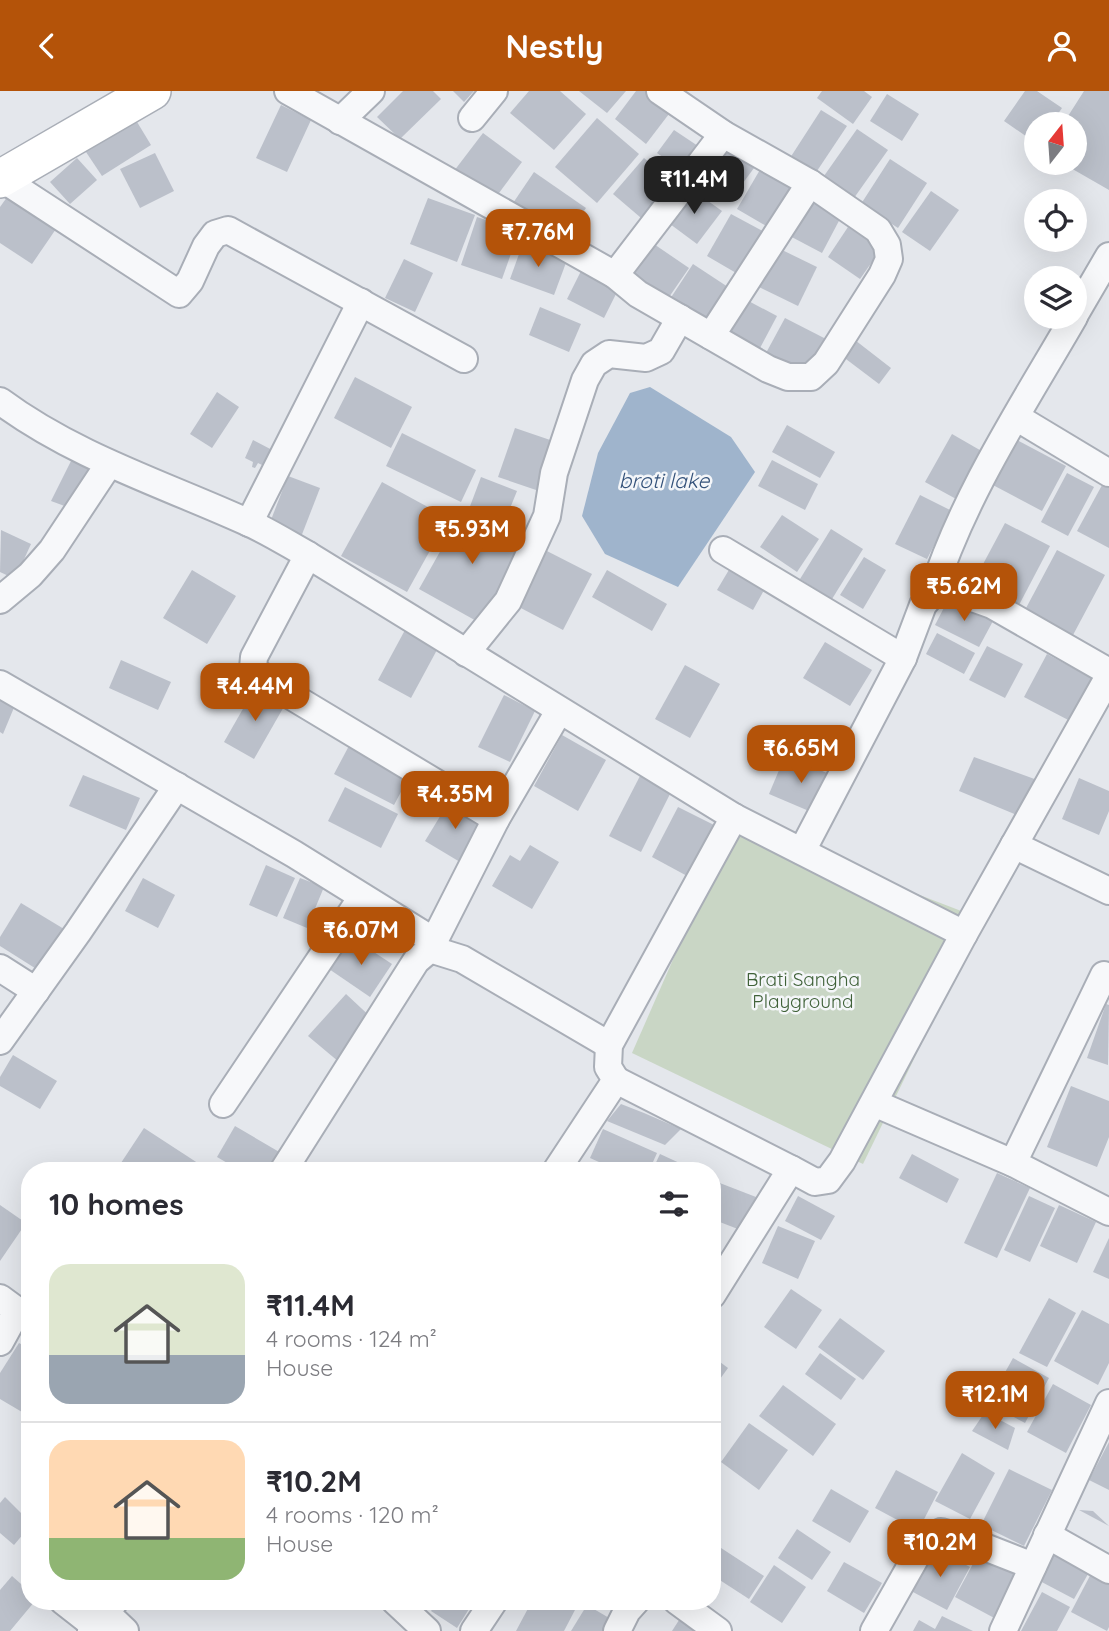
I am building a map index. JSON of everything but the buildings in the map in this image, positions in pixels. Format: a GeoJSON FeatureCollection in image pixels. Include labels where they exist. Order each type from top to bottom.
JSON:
{"type":"FeatureCollection","features":[{"type":"Feature","properties":{"kind":"street"},"geometry":{"type":"LineString","coordinates":[[152,91],[1,179],[179,294],[190,281],[206,246],[215,234],[228,230],[464,359]]}},
{"type":"Feature","properties":{"kind":"street"},"geometry":{"type":"LineString","coordinates":[[288,91],[615,275],[638,294],[768,369],[788,377],[811,377],[826,363],[882,275],[889,259],[887,245],[878,230],[810,183],[723,134],[660,91]]}},
{"type":"Feature","properties":{"kind":"street"},"geometry":{"type":"LineString","coordinates":[[340,121],[371,91]]}},
{"type":"Feature","properties":{"kind":"street"},"geometry":{"type":"LineString","coordinates":[[471,118],[494,91]]}},
{"type":"Feature","properties":{"kind":"street"},"geometry":{"type":"LineString","coordinates":[[615,275],[723,134]]}},
{"type":"Feature","properties":{"kind":"street"},"geometry":{"type":"LineString","coordinates":[[710,336],[810,183]]}},
{"type":"Feature","properties":{"kind":"street"},"geometry":{"type":"LineString","coordinates":[[1087,294],[1109,256]]}},
{"type":"Feature","properties":{"kind":"street"},"geometry":{"type":"LineString","coordinates":[[249,523],[361,302]]}},
{"type":"Feature","properties":{"kind":"street"},"geometry":{"type":"LineString","coordinates":[[466,653],[508,601],[547,516],[554,473],[585,380],[594,364],[609,354],[646,358],[660,351],[680,318]]}},
{"type":"Feature","properties":{"kind":"street"},"geometry":{"type":"LineString","coordinates":[[802,851],[903,658],[923,605],[932,594],[943,559],[965,509],[1067,329]]}},
{"type":"Feature","properties":{"kind":"street"},"geometry":{"type":"LineString","coordinates":[[0,401],[109,464],[249,523],[308,555],[734,817],[964,934]]}},
{"type":"Feature","properties":{"kind":"street"},"geometry":{"type":"LineString","coordinates":[[1016,417],[1109,473]]}},
{"type":"Feature","properties":{"kind":"street"},"geometry":{"type":"LineString","coordinates":[[0,600],[30,576],[52,550],[109,464]]}},
{"type":"Feature","properties":{"kind":"street"},"geometry":{"type":"LineString","coordinates":[[723,550],[903,658]]}},
{"type":"Feature","properties":{"kind":"street"},"geometry":{"type":"LineString","coordinates":[[308,555],[254,657],[253,668],[268,682],[496,819]]}},
{"type":"Feature","properties":{"kind":"street"},"geometry":{"type":"LineString","coordinates":[[734,817],[609,1045],[608,1067],[616,1080],[815,1182],[828,1180],[842,1161],[964,934],[1109,674],[992,605],[953,591],[932,594]]}},
{"type":"Feature","properties":{"kind":"street"},"geometry":{"type":"LineString","coordinates":[[0,684],[362,897],[432,945],[462,959],[609,1045]]}},
{"type":"Feature","properties":{"kind":"street"},"geometry":{"type":"LineString","coordinates":[[288,1162],[416,961],[432,945],[496,819],[559,711]]}},
{"type":"Feature","properties":{"kind":"street"},"geometry":{"type":"LineString","coordinates":[[0,1041],[177,786]]}},
{"type":"Feature","properties":{"kind":"street"},"geometry":{"type":"LineString","coordinates":[[1014,845],[1109,891]]}},
{"type":"Feature","properties":{"kind":"street"},"geometry":{"type":"LineString","coordinates":[[223,1104],[362,897]]}},
{"type":"Feature","properties":{"kind":"street"},"geometry":{"type":"LineString","coordinates":[[0,968],[36,991]]}},
{"type":"Feature","properties":{"kind":"street"},"geometry":{"type":"LineString","coordinates":[[1013,1163],[1107,972]]}},
{"type":"Feature","properties":{"kind":"street"},"geometry":{"type":"LineString","coordinates":[[561,1162],[616,1080]]}},
{"type":"Feature","properties":{"kind":"street"},"geometry":{"type":"LineString","coordinates":[[874,1103],[1013,1163],[1109,1212]]}},
{"type":"Feature","properties":{"kind":"street"},"geometry":{"type":"LineString","coordinates":[[721,1281],[792,1169]]}},
{"type":"Feature","properties":{"kind":"street"},"geometry":{"type":"LineString","coordinates":[[0,1342],[16,1310]]}},
{"type":"Feature","properties":{"kind":"street"},"geometry":{"type":"LineString","coordinates":[[1003,1631],[1108,1408]]}},
{"type":"Feature","properties":{"kind":"street"},"geometry":{"type":"LineString","coordinates":[[874,1631],[926,1539],[941,1532],[1033,1566]]}},
{"type":"Feature","properties":{"kind":"street"},"geometry":{"type":"LineString","coordinates":[[1047,1535],[1109,1570]]}},
{"type":"Feature","properties":{"kind":"street"},"geometry":{"type":"LineString","coordinates":[[83,1610],[106,1620]]}},
{"type":"Feature","properties":{"kind":"street"},"geometry":{"type":"LineString","coordinates":[[474,1631],[488,1610]]}},
{"type":"Feature","properties":{"kind":"street"},"geometry":{"type":"LineString","coordinates":[[618,1631],[628,1610]]}},
{"type":"Feature","properties":{"kind":"street"},"geometry":{"type":"LineString","coordinates":[[689,1610],[718,1631]]}},
{"type":"Feature","properties":{"kind":"green space","name":"Brati Sangha Playground"},"geometry":{"type":"Polygon","coordinates":[[[733,823],[982,919],[863,1164],[632,1053],[733,823]]]}},
{"type":"Feature","properties":{"kind":"water","name":"broti lake"},"geometry":{"type":"Polygon","coordinates":[[[650,387],[731,437],[755,472],[678,587],[605,554],[582,516],[598,453],[630,393],[650,387]]]}}]}
